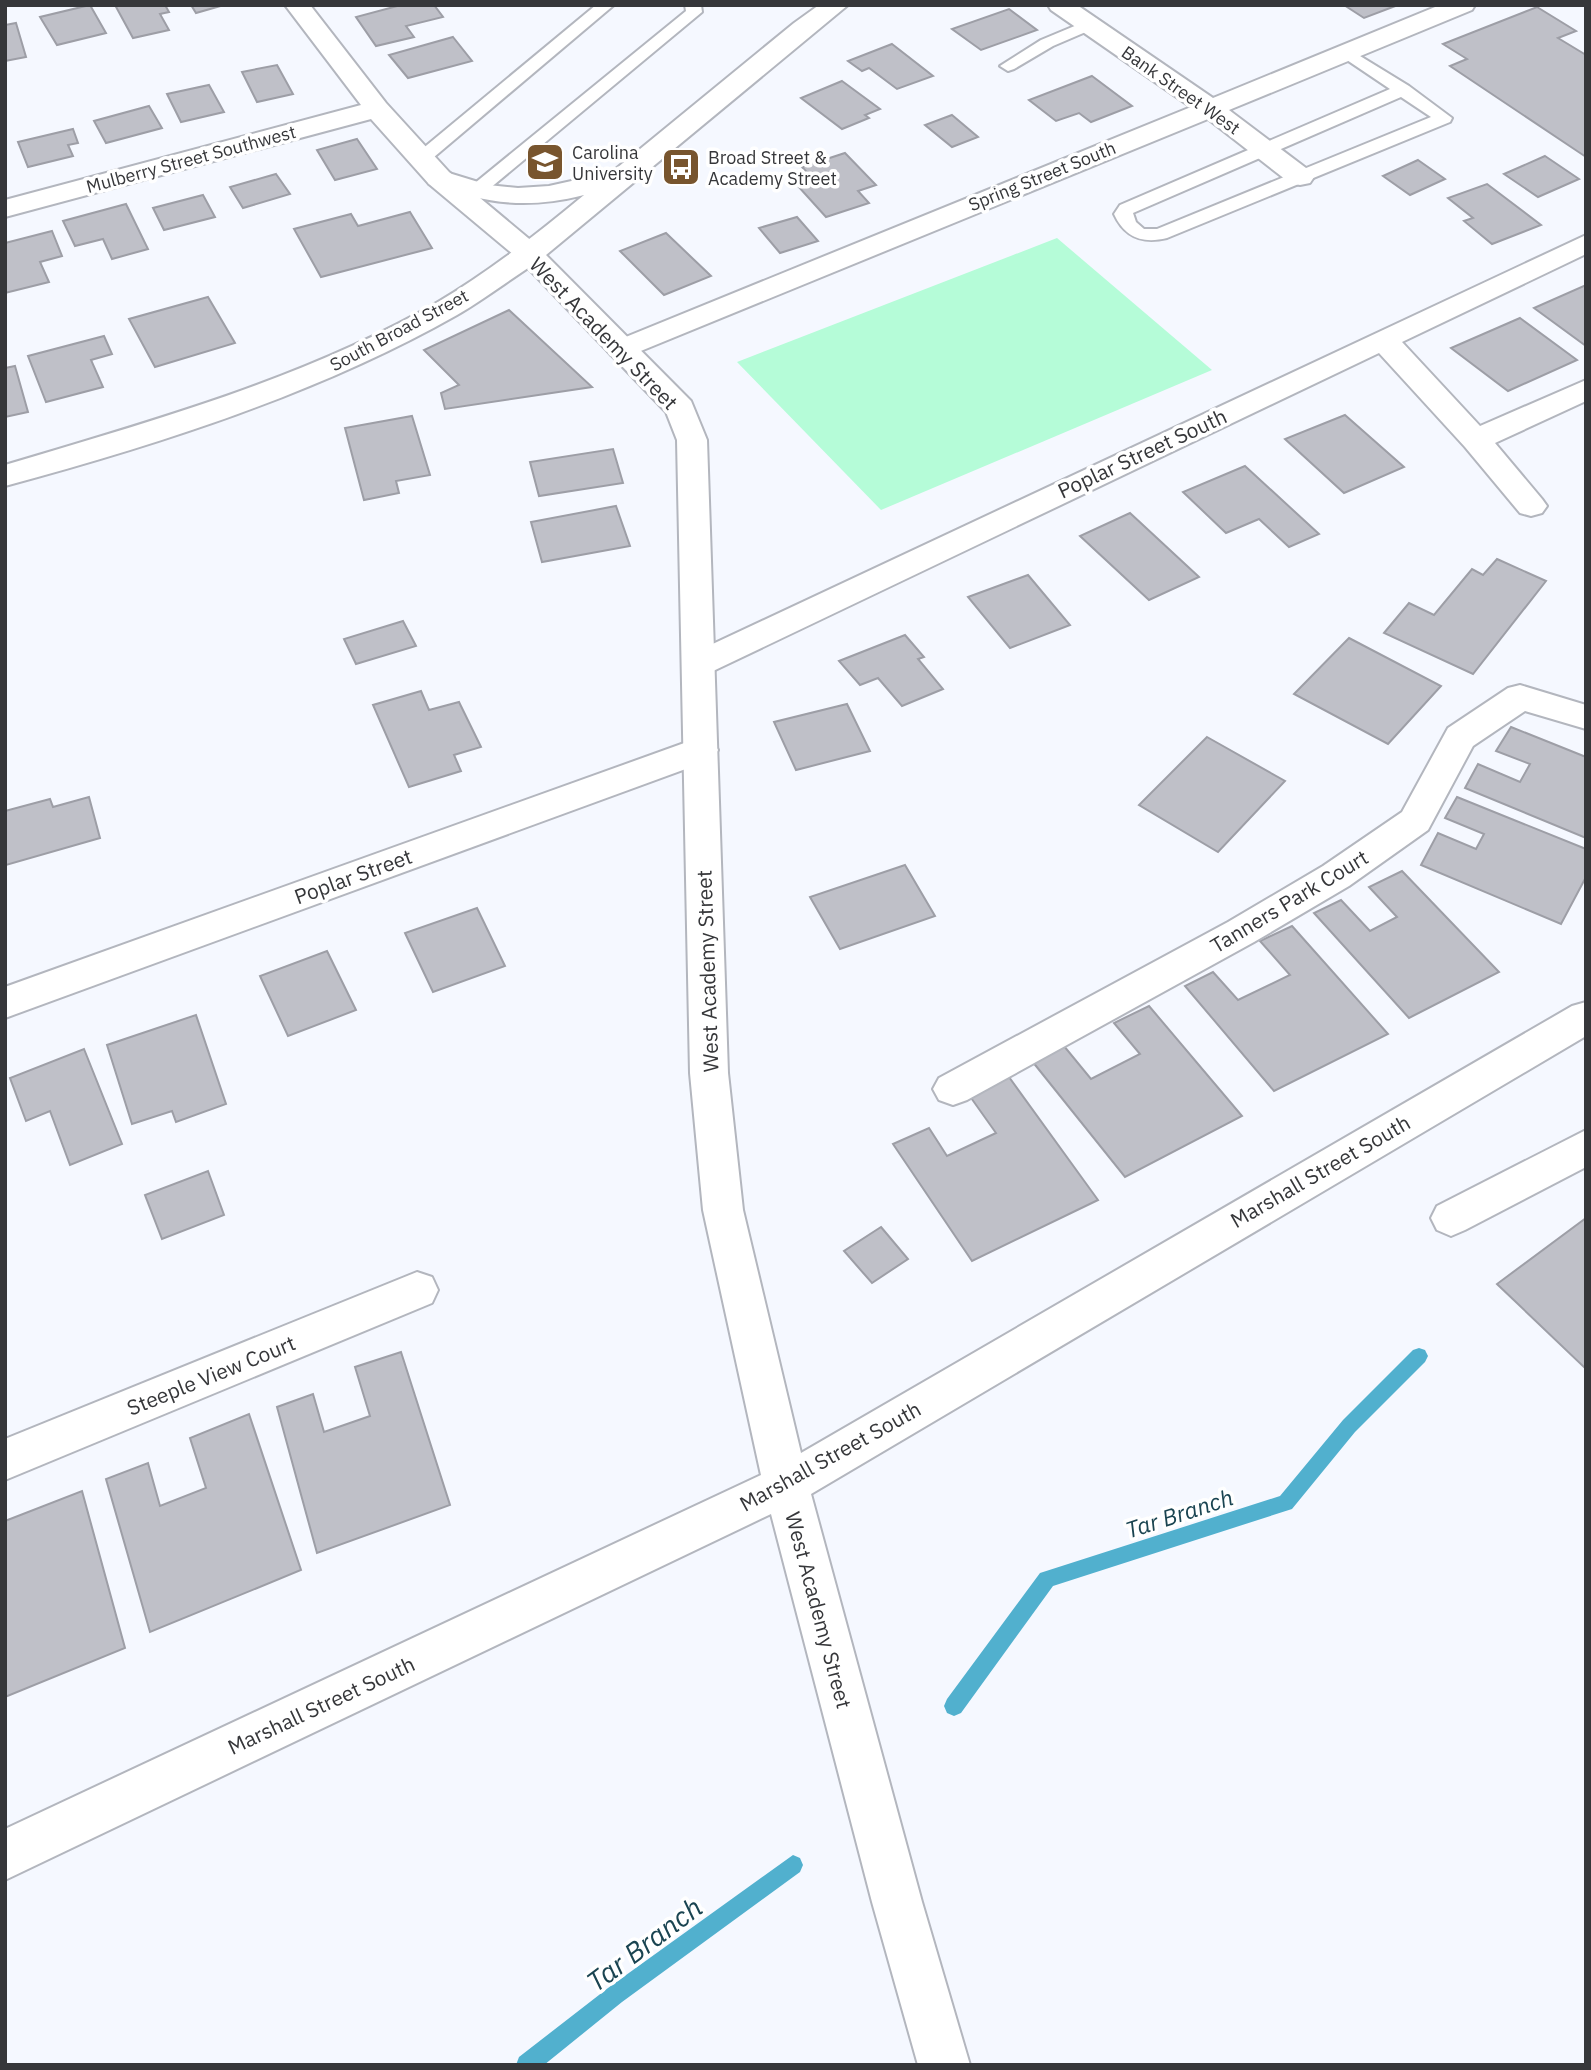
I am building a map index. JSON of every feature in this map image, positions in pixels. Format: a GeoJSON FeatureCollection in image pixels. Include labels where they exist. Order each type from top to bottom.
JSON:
{"type":"FeatureCollection","features":[{"type":"Feature","properties":{"kind":"street"},"geometry":{"type":"LineString","coordinates":[[297,5],[377,109],[430,168],[471,195],[539,196],[568,192],[623,176]]}},
{"type":"Feature","properties":{"kind":"street","name":"South Broad Street"},"geometry":{"type":"LineString","coordinates":[[5,476],[210,413],[308,376],[361,353],[448,308],[530,254],[803,28],[836,5]]}},
{"type":"Feature","properties":{"kind":"street","name":"Bank Street West"},"geometry":{"type":"LineString","coordinates":[[1059,5],[1210,108],[1300,177]]}},
{"type":"Feature","properties":{"kind":"street","name":"Spring Street South"},"geometry":{"type":"LineString","coordinates":[[621,349],[1464,5]]}},
{"type":"Feature","properties":{"kind":"street","name":"Mulberry Street Southwest"},"geometry":{"type":"LineString","coordinates":[[5,209],[377,109]]}},
{"type":"Feature","properties":{"kind":"street","name":"West Academy Street"},"geometry":{"type":"LineString","coordinates":[[471,195],[680,408],[692,440],[709,1073],[723,1210],[786,1485],[897,1902],[944,2065]]}},
{"type":"Feature","properties":{"kind":"street","name":"Poplar Street South"},"geometry":{"type":"LineString","coordinates":[[699,664],[1586,243]]}},
{"type":"Feature","properties":{"kind":"street"},"geometry":{"type":"LineString","coordinates":[[1383,339],[1476,440],[1531,506]]}},
{"type":"Feature","properties":{"kind":"street"},"geometry":{"type":"LineString","coordinates":[[1476,440],[1586,389]]}},
{"type":"Feature","properties":{"kind":"street","name":"Tanners Park Court"},"geometry":{"type":"LineString","coordinates":[[953,1089],[1241,932],[1336,876],[1415,821],[1461,737],[1520,697],[1586,717]]}},
{"type":"Feature","properties":{"kind":"street","name":"Poplar Street"},"geometry":{"type":"LineString","coordinates":[[5,1003],[701,750]]}},
{"type":"Feature","properties":{"kind":"street","name":"Marshall Street South"},"geometry":{"type":"LineString","coordinates":[[5,1855],[786,1485],[1586,1017]]}},
{"type":"Feature","properties":{"kind":"street"},"geometry":{"type":"LineString","coordinates":[[1451,1218],[1586,1147]]}},
{"type":"Feature","properties":{"kind":"street","name":"Steeple View Court"},"geometry":{"type":"LineString","coordinates":[[5,1460],[417,1290]]}},
{"type":"Feature","properties":{"kind":"lane"},"geometry":{"type":"LineString","coordinates":[[430,168],[606,5]]}},
{"type":"Feature","properties":{"kind":"lane"},"geometry":{"type":"LineString","coordinates":[[471,195],[694,12],[693,5]]}},
{"type":"Feature","properties":{"kind":"lane"},"geometry":{"type":"LineString","coordinates":[[1008,66],[1046,43],[1089,25]]}},
{"type":"Feature","properties":{"kind":"lane"},"geometry":{"type":"LineString","coordinates":[[1347,53],[1403,90],[1444,118],[1161,234],[1147,237],[1136,233],[1127,225],[1123,214],[1126,209],[1403,90]]}},
{"type":"Feature","properties":{"kind":"green space"},"geometry":{"type":"Polygon","coordinates":[[[1057,238],[1212,370],[881,510],[737,362],[1057,238]]]}},
{"type":"Feature","properties":{"kind":"building"},"geometry":{"type":"Polygon","coordinates":[[[90,5],[106,33],[57,45],[40,17],[90,5]]]}},
{"type":"Feature","properties":{"kind":"building"},"geometry":{"type":"Polygon","coordinates":[[[115,5],[165,5],[169,12],[160,14],[169,30],[133,38],[115,5]]]}},
{"type":"Feature","properties":{"kind":"building"},"geometry":{"type":"Polygon","coordinates":[[[191,5],[224,5],[196,13],[191,5]]]}},
{"type":"Feature","properties":{"kind":"building"},"geometry":{"type":"Polygon","coordinates":[[[401,5],[434,5],[443,17],[406,26],[414,37],[376,46],[356,17],[401,5]]]}},
{"type":"Feature","properties":{"kind":"building"},"geometry":{"type":"Polygon","coordinates":[[[1344,5],[1398,5],[1364,18],[1344,5]]]}},
{"type":"Feature","properties":{"kind":"building"},"geometry":{"type":"Polygon","coordinates":[[[1537,7],[1576,31],[1558,38],[1586,55],[1586,157],[1450,66],[1467,59],[1443,44],[1537,7]]]}},
{"type":"Feature","properties":{"kind":"building"},"geometry":{"type":"Polygon","coordinates":[[[1009,9],[1037,30],[981,50],[952,29],[1009,9]]]}},
{"type":"Feature","properties":{"kind":"building"},"geometry":{"type":"Polygon","coordinates":[[[16,23],[26,57],[5,61],[5,25],[16,23]]]}},
{"type":"Feature","properties":{"kind":"building"},"geometry":{"type":"Polygon","coordinates":[[[453,37],[472,61],[408,78],[389,55],[453,37]]]}},
{"type":"Feature","properties":{"kind":"building"},"geometry":{"type":"Polygon","coordinates":[[[892,44],[933,76],[897,89],[869,68],[862,71],[848,61],[892,44]]]}},
{"type":"Feature","properties":{"kind":"building"},"geometry":{"type":"Polygon","coordinates":[[[277,65],[293,94],[257,102],[242,72],[277,65]]]}},
{"type":"Feature","properties":{"kind":"building"},"geometry":{"type":"Polygon","coordinates":[[[1092,76],[1132,106],[1091,122],[1079,113],[1056,121],[1029,100],[1092,76]]]}},
{"type":"Feature","properties":{"kind":"building"},"geometry":{"type":"Polygon","coordinates":[[[842,81],[880,109],[865,115],[869,118],[842,129],[801,98],[842,81]]]}},
{"type":"Feature","properties":{"kind":"building"},"geometry":{"type":"Polygon","coordinates":[[[209,85],[224,112],[181,122],[167,94],[209,85]]]}},
{"type":"Feature","properties":{"kind":"building"},"geometry":{"type":"Polygon","coordinates":[[[149,106],[162,128],[106,143],[94,121],[149,106]]]}},
{"type":"Feature","properties":{"kind":"building"},"geometry":{"type":"Polygon","coordinates":[[[952,115],[978,137],[952,147],[925,125],[952,115]]]}},
{"type":"Feature","properties":{"kind":"building"},"geometry":{"type":"Polygon","coordinates":[[[73,129],[78,143],[68,145],[73,156],[28,167],[18,142],[73,129]]]}},
{"type":"Feature","properties":{"kind":"building"},"geometry":{"type":"Polygon","coordinates":[[[357,139],[377,169],[335,180],[317,150],[357,139]]]}},
{"type":"Feature","properties":{"kind":"building"},"geometry":{"type":"Polygon","coordinates":[[[845,153],[876,185],[858,191],[869,203],[826,217],[797,185],[814,180],[802,167],[845,153]]]}},
{"type":"Feature","properties":{"kind":"building"},"geometry":{"type":"Polygon","coordinates":[[[1545,156],[1579,179],[1538,197],[1504,174],[1545,156]]]}},
{"type":"Feature","properties":{"kind":"building"},"geometry":{"type":"Polygon","coordinates":[[[1418,160],[1445,179],[1410,195],[1383,176],[1418,160]]]}},
{"type":"Feature","properties":{"kind":"building"},"geometry":{"type":"Polygon","coordinates":[[[276,174],[290,194],[243,208],[230,187],[276,174]]]}},
{"type":"Feature","properties":{"kind":"building"},"geometry":{"type":"Polygon","coordinates":[[[1487,184],[1541,225],[1492,244],[1464,221],[1473,218],[1448,198],[1487,184]]]}},
{"type":"Feature","properties":{"kind":"building"},"geometry":{"type":"Polygon","coordinates":[[[203,195],[215,217],[164,230],[153,208],[203,195]]]}},
{"type":"Feature","properties":{"kind":"building"},"geometry":{"type":"Polygon","coordinates":[[[126,204],[148,249],[112,259],[103,239],[75,246],[63,221],[126,204]]]}},
{"type":"Feature","properties":{"kind":"building"},"geometry":{"type":"Polygon","coordinates":[[[410,212],[432,248],[321,277],[294,229],[351,214],[358,226],[410,212]]]}},
{"type":"Feature","properties":{"kind":"building"},"geometry":{"type":"Polygon","coordinates":[[[797,217],[818,241],[780,253],[759,228],[797,217]]]}},
{"type":"Feature","properties":{"kind":"building"},"geometry":{"type":"Polygon","coordinates":[[[52,231],[62,256],[40,262],[49,282],[5,293],[5,243],[52,231]]]}},
{"type":"Feature","properties":{"kind":"building"},"geometry":{"type":"Polygon","coordinates":[[[666,233],[711,276],[664,295],[620,251],[666,233]]]}},
{"type":"Feature","properties":{"kind":"building"},"geometry":{"type":"Polygon","coordinates":[[[1586,285],[1586,346],[1534,308],[1586,285]]]}},
{"type":"Feature","properties":{"kind":"building"},"geometry":{"type":"Polygon","coordinates":[[[208,297],[235,343],[155,367],[129,319],[208,297]]]}},
{"type":"Feature","properties":{"kind":"building"},"geometry":{"type":"Polygon","coordinates":[[[509,310],[592,387],[445,409],[441,393],[459,385],[424,350],[509,310]]]}},
{"type":"Feature","properties":{"kind":"building"},"geometry":{"type":"Polygon","coordinates":[[[1520,318],[1577,360],[1508,391],[1451,348],[1520,318]]]}},
{"type":"Feature","properties":{"kind":"building"},"geometry":{"type":"Polygon","coordinates":[[[104,336],[112,354],[91,360],[103,387],[46,402],[28,356],[104,336]]]}},
{"type":"Feature","properties":{"kind":"building"},"geometry":{"type":"Polygon","coordinates":[[[15,366],[28,412],[5,417],[5,368],[15,366]]]}},
{"type":"Feature","properties":{"kind":"building"},"geometry":{"type":"Polygon","coordinates":[[[1345,415],[1404,467],[1344,493],[1285,439],[1345,415]]]}},
{"type":"Feature","properties":{"kind":"building"},"geometry":{"type":"Polygon","coordinates":[[[412,416],[430,475],[396,481],[399,493],[364,500],[345,428],[412,416]]]}},
{"type":"Feature","properties":{"kind":"building"},"geometry":{"type":"Polygon","coordinates":[[[613,449],[623,483],[539,496],[530,462],[613,449]]]}},
{"type":"Feature","properties":{"kind":"building"},"geometry":{"type":"Polygon","coordinates":[[[1245,466],[1319,534],[1289,547],[1259,519],[1226,533],[1183,492],[1245,466]]]}},
{"type":"Feature","properties":{"kind":"building"},"geometry":{"type":"Polygon","coordinates":[[[616,506],[630,546],[542,562],[531,522],[616,506]]]}},
{"type":"Feature","properties":{"kind":"building"},"geometry":{"type":"Polygon","coordinates":[[[1130,513],[1199,577],[1149,600],[1080,536],[1130,513]]]}},
{"type":"Feature","properties":{"kind":"building"},"geometry":{"type":"Polygon","coordinates":[[[1497,559],[1546,581],[1473,674],[1384,633],[1409,603],[1434,615],[1472,569],[1483,575],[1497,559]]]}},
{"type":"Feature","properties":{"kind":"building"},"geometry":{"type":"Polygon","coordinates":[[[1028,575],[1070,625],[1010,648],[968,597],[1028,575]]]}},
{"type":"Feature","properties":{"kind":"building"},"geometry":{"type":"Polygon","coordinates":[[[403,621],[416,646],[356,664],[344,639],[403,621]]]}},
{"type":"Feature","properties":{"kind":"building"},"geometry":{"type":"Polygon","coordinates":[[[905,635],[924,657],[918,659],[943,689],[902,706],[878,678],[860,685],[839,661],[905,635]]]}},
{"type":"Feature","properties":{"kind":"building"},"geometry":{"type":"Polygon","coordinates":[[[1349,638],[1441,686],[1388,744],[1294,694],[1349,638]]]}},
{"type":"Feature","properties":{"kind":"building"},"geometry":{"type":"Polygon","coordinates":[[[421,691],[429,710],[459,702],[481,747],[454,755],[461,771],[409,787],[373,705],[421,691]]]}},
{"type":"Feature","properties":{"kind":"building"},"geometry":{"type":"Polygon","coordinates":[[[847,704],[870,751],[796,770],[774,722],[847,704]]]}},
{"type":"Feature","properties":{"kind":"building"},"geometry":{"type":"Polygon","coordinates":[[[1511,727],[1586,757],[1586,838],[1465,788],[1478,764],[1520,782],[1530,764],[1496,751],[1511,727]]]}},
{"type":"Feature","properties":{"kind":"building"},"geometry":{"type":"Polygon","coordinates":[[[1207,737],[1285,781],[1218,852],[1139,805],[1207,737]]]}},
{"type":"Feature","properties":{"kind":"building"},"geometry":{"type":"Polygon","coordinates":[[[89,797],[100,838],[6,865],[5,811],[50,799],[53,807],[89,797]]]}},
{"type":"Feature","properties":{"kind":"building"},"geometry":{"type":"Polygon","coordinates":[[[1457,797],[1586,849],[1586,877],[1561,924],[1421,865],[1438,833],[1476,849],[1484,834],[1445,818],[1457,797]]]}},
{"type":"Feature","properties":{"kind":"building"},"geometry":{"type":"Polygon","coordinates":[[[905,865],[935,916],[840,949],[810,897],[905,865]]]}},
{"type":"Feature","properties":{"kind":"building"},"geometry":{"type":"Polygon","coordinates":[[[1402,871],[1499,972],[1409,1018],[1314,913],[1341,900],[1370,931],[1397,917],[1369,887],[1402,871]]]}},
{"type":"Feature","properties":{"kind":"building"},"geometry":{"type":"Polygon","coordinates":[[[477,908],[505,966],[433,992],[405,933],[477,908]]]}},
{"type":"Feature","properties":{"kind":"building"},"geometry":{"type":"Polygon","coordinates":[[[1292,926],[1388,1034],[1274,1091],[1185,986],[1213,972],[1238,1000],[1290,975],[1260,941],[1292,926]]]}},
{"type":"Feature","properties":{"kind":"building"},"geometry":{"type":"Polygon","coordinates":[[[327,951],[356,1010],[288,1036],[260,976],[327,951]]]}},
{"type":"Feature","properties":{"kind":"building"},"geometry":{"type":"Polygon","coordinates":[[[1149,1006],[1242,1116],[1125,1177],[1032,1061],[1064,1046],[1091,1079],[1140,1054],[1114,1023],[1149,1006]]]}},
{"type":"Feature","properties":{"kind":"building"},"geometry":{"type":"Polygon","coordinates":[[[196,1015],[226,1104],[176,1122],[172,1111],[132,1124],[107,1045],[196,1015]]]}},
{"type":"Feature","properties":{"kind":"building"},"geometry":{"type":"Polygon","coordinates":[[[84,1049],[122,1144],[70,1165],[50,1111],[26,1121],[10,1078],[84,1049]]]}},
{"type":"Feature","properties":{"kind":"building"},"geometry":{"type":"Polygon","coordinates":[[[1009,1077],[1098,1200],[972,1261],[893,1144],[929,1128],[947,1156],[996,1133],[969,1095],[1009,1077]]]}},
{"type":"Feature","properties":{"kind":"building"},"geometry":{"type":"Polygon","coordinates":[[[208,1171],[224,1215],[162,1239],[145,1195],[208,1171]]]}},
{"type":"Feature","properties":{"kind":"building"},"geometry":{"type":"Polygon","coordinates":[[[1586,1218],[1586,1369],[1497,1284],[1586,1218]]]}},
{"type":"Feature","properties":{"kind":"building"},"geometry":{"type":"Polygon","coordinates":[[[881,1227],[908,1259],[872,1283],[844,1251],[881,1227]]]}},
{"type":"Feature","properties":{"kind":"building"},"geometry":{"type":"Polygon","coordinates":[[[401,1352],[450,1505],[317,1553],[277,1407],[313,1394],[324,1432],[370,1416],[355,1367],[401,1352]]]}},
{"type":"Feature","properties":{"kind":"building"},"geometry":{"type":"Polygon","coordinates":[[[249,1414],[301,1570],[150,1632],[106,1479],[148,1463],[160,1506],[206,1488],[190,1438],[249,1414]]]}},
{"type":"Feature","properties":{"kind":"building"},"geometry":{"type":"Polygon","coordinates":[[[82,1491],[125,1648],[5,1697],[5,1521],[82,1491]]]}},
{"type":"Feature","properties":{"kind":"waterway","name":"Tar Branch"},"geometry":{"type":"LineString","coordinates":[[954,1706],[1047,1579],[1286,1503],[1349,1426],[1419,1356]]}},
{"type":"Feature","properties":{"kind":"waterway","name":"Tar Branch"},"geometry":{"type":"LineString","coordinates":[[527,2065],[615,1995],[793,1865]]}},
{"type":"Feature","properties":{"kind":"place","name":"Carolina University"},"geometry":{"type":"Point","coordinates":[545,162]}},
{"type":"Feature","properties":{"kind":"place","name":"Broad Street & Academy Street"},"geometry":{"type":"Point","coordinates":[681,167]}}]}
